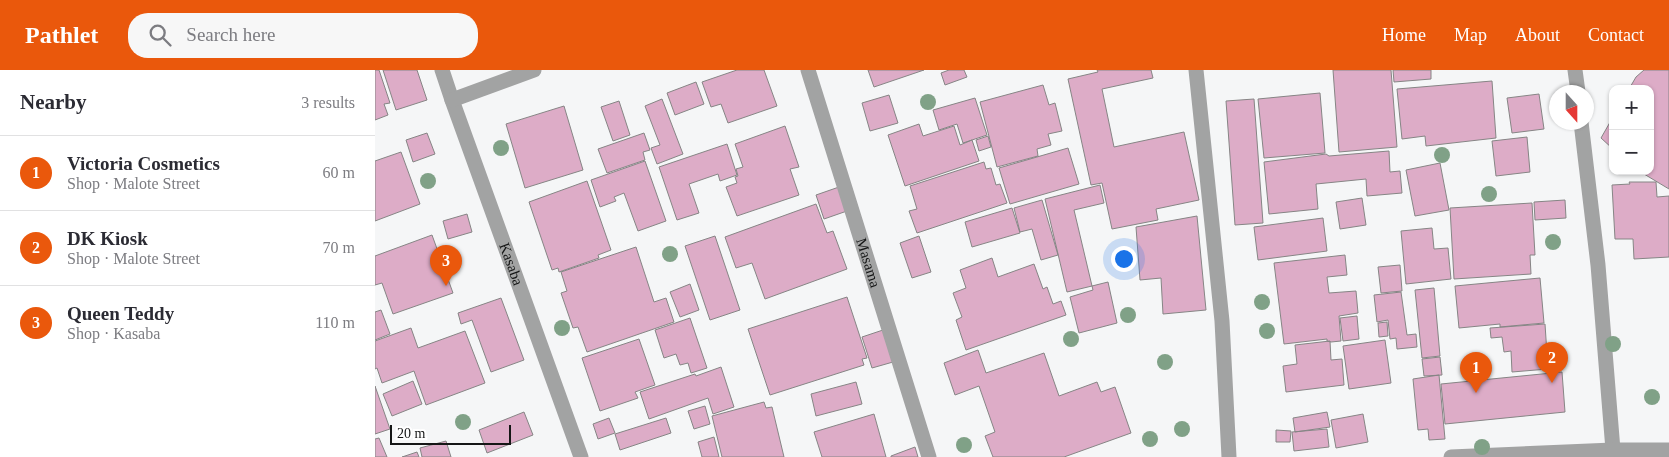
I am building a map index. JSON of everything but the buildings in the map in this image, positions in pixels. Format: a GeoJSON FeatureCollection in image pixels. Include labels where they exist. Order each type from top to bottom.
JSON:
{"type":"FeatureCollection","features":[{"type":"Feature","properties":{"kind":"street","name":"Kasaba"},"geometry":{"type":"LineString","coordinates":[[443,70],[452,100],[581,457]]}},
{"type":"Feature","properties":{"kind":"street"},"geometry":{"type":"LineString","coordinates":[[452,100],[534,70]]}},
{"type":"Feature","properties":{"kind":"street","name":"Masama"},"geometry":{"type":"LineString","coordinates":[[807,70],[929,457]]}},
{"type":"Feature","properties":{"kind":"street"},"geometry":{"type":"LineString","coordinates":[[1196,70],[1222,321],[1229,457]]}},
{"type":"Feature","properties":{"kind":"street"},"geometry":{"type":"LineString","coordinates":[[1575,70],[1577,85]]}},
{"type":"Feature","properties":{"kind":"street"},"geometry":{"type":"LineString","coordinates":[[1582,130],[1598,265],[1613,450]]}},
{"type":"Feature","properties":{"kind":"street"},"geometry":{"type":"LineString","coordinates":[[1451,457],[1613,450],[1669,450]]}},
{"type":"Feature","properties":{"kind":"place","name":"Queen Teddy"},"geometry":{"type":"Point","coordinates":[446,286]}},
{"type":"Feature","properties":{"kind":"place","name":"DK Kiosk"},"geometry":{"type":"Point","coordinates":[1552,383]}},
{"type":"Feature","properties":{"kind":"place","name":"Victoria Cosmetics"},"geometry":{"type":"Point","coordinates":[1476,393]}}]}
